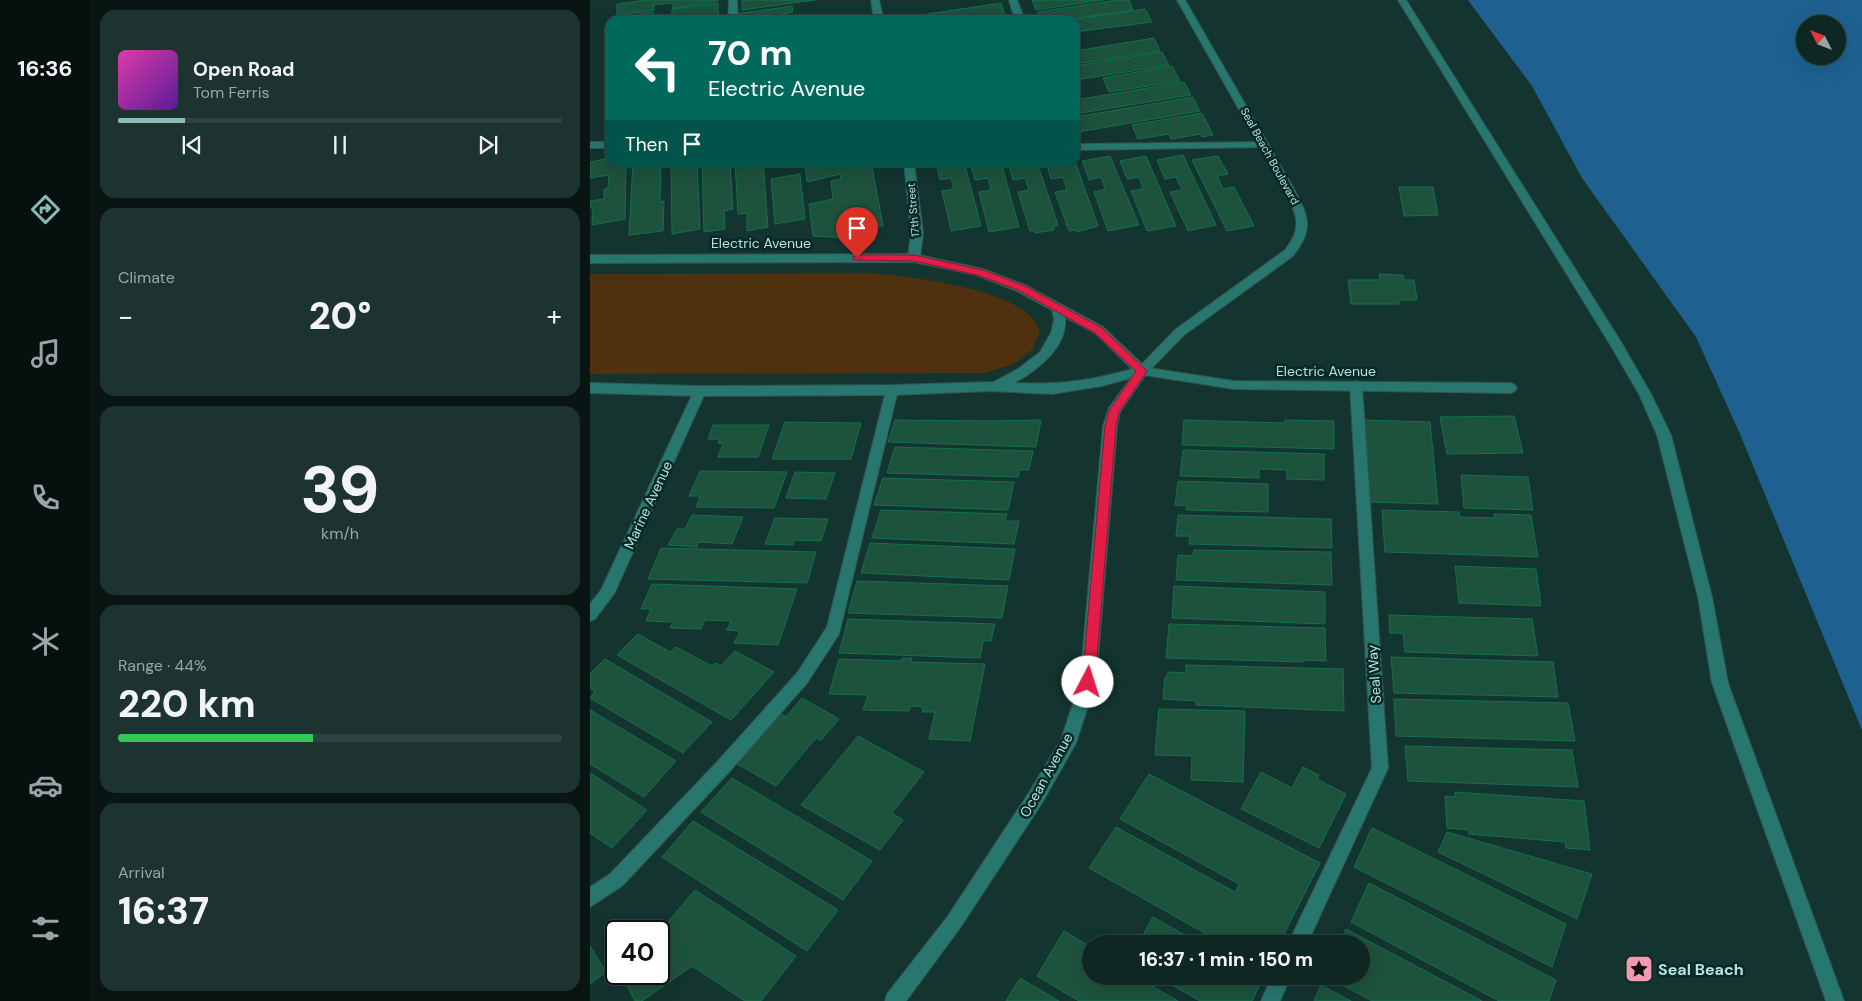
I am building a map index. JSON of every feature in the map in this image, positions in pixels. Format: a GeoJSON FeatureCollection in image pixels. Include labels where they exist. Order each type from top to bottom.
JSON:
{"type":"FeatureCollection","features":[{"type":"Feature","properties":{"kind":"main road"},"geometry":{"type":"LineString","coordinates":[[733,0],[733,15]]}},
{"type":"Feature","properties":{"kind":"main road"},"geometry":{"type":"LineString","coordinates":[[875,0],[878,15]]}},
{"type":"Feature","properties":{"kind":"main road"},"geometry":{"type":"LineString","coordinates":[[1014,0],[1018,15]]}},
{"type":"Feature","properties":{"kind":"main road","name":"Seal Beach Boulevard"},"geometry":{"type":"LineString","coordinates":[[1142,371],[1180,332],[1289,254],[1297,244],[1303,230],[1300,210],[1181,0]]}},
{"type":"Feature","properties":{"kind":"main road"},"geometry":{"type":"LineString","coordinates":[[1402,0],[1617,344],[1645,394],[1664,435],[1705,597],[1720,683],[1802,903],[1835,1001]]}},
{"type":"Feature","properties":{"kind":"main road"},"geometry":{"type":"LineString","coordinates":[[590,145],[605,144]]}},
{"type":"Feature","properties":{"kind":"main road"},"geometry":{"type":"LineString","coordinates":[[1080,147],[1264,145]]}},
{"type":"Feature","properties":{"kind":"main road","name":"17th Street"},"geometry":{"type":"LineString","coordinates":[[909,167],[917,233],[914,258]]}},
{"type":"Feature","properties":{"kind":"main road","name":"Electric Avenue"},"geometry":{"type":"LineString","coordinates":[[590,259],[914,258],[979,272],[1021,288],[1099,330],[1142,371]]}},
{"type":"Feature","properties":{"kind":"main road"},"geometry":{"type":"LineString","coordinates":[[991,386],[1016,378],[1042,359],[1059,332],[1061,318],[1058,307]]}},
{"type":"Feature","properties":{"kind":"main road","name":"Electric Avenue"},"geometry":{"type":"LineString","coordinates":[[590,388],[700,391],[892,390],[991,386],[1052,389],[1102,382],[1142,371],[1234,385],[1511,388]]}},
{"type":"Feature","properties":{"kind":"main road","name":"Ocean Avenue"},"geometry":{"type":"LineString","coordinates":[[894,1001],[954,922],[1036,797],[1068,743],[1088,682],[1110,426],[1114,411],[1142,371]]}},
{"type":"Feature","properties":{"kind":"main road","name":"Seal Way"},"geometry":{"type":"LineString","coordinates":[[1301,935],[1380,768],[1356,386]]}},
{"type":"Feature","properties":{"kind":"main road"},"geometry":{"type":"LineString","coordinates":[[590,898],[616,880],[724,766],[802,678],[834,629],[892,390]]}},
{"type":"Feature","properties":{"kind":"main road","name":"Marine Avenue"},"geometry":{"type":"LineString","coordinates":[[590,615],[607,594],[700,391]]}},
{"type":"Feature","properties":{"kind":"main road"},"geometry":{"type":"LineString","coordinates":[[1270,1001],[1278,985]]}},
{"type":"Feature","properties":{"kind":"shaded area"},"geometry":{"type":"Polygon","coordinates":[[[871,273],[956,285],[1001,298],[1019,307],[1036,324],[1040,331],[1033,349],[1014,364],[984,373],[590,374],[590,274],[871,273]]]}},
{"type":"Feature","properties":{"kind":"water"},"geometry":{"type":"Polygon","coordinates":[[[1468,0],[1862,0],[1862,730],[1740,434],[1696,337],[1582,178],[1532,86],[1468,0]]]}},
{"type":"Feature","properties":{"kind":"building"},"geometry":{"type":"Polygon","coordinates":[[[646,0],[718,1],[673,8],[672,3],[654,5],[654,10],[617,15],[617,4],[646,0]]]}},
{"type":"Feature","properties":{"kind":"building"},"geometry":{"type":"Polygon","coordinates":[[[742,0],[815,0],[742,10],[742,0]]]}},
{"type":"Feature","properties":{"kind":"building"},"geometry":{"type":"Polygon","coordinates":[[[1032,0],[1103,0],[1036,10],[1032,0]]]}},
{"type":"Feature","properties":{"kind":"building"},"geometry":{"type":"Polygon","coordinates":[[[1117,0],[1129,0],[1133,10],[1080,18],[1080,15],[1039,15],[1038,12],[1117,0]]]}},
{"type":"Feature","properties":{"kind":"building"},"geometry":{"type":"Polygon","coordinates":[[[718,3],[718,14],[711,15],[666,15],[672,14],[672,9],[718,3]]]}},
{"type":"Feature","properties":{"kind":"building"},"geometry":{"type":"Polygon","coordinates":[[[1001,3],[1005,15],[921,15],[1001,3]]]}},
{"type":"Feature","properties":{"kind":"building"},"geometry":{"type":"Polygon","coordinates":[[[792,6],[793,12],[777,15],[736,14],[792,6]]]}},
{"type":"Feature","properties":{"kind":"building"},"geometry":{"type":"Polygon","coordinates":[[[1145,9],[1152,22],[1080,31],[1080,19],[1145,9]]]}},
{"type":"Feature","properties":{"kind":"building"},"geometry":{"type":"Polygon","coordinates":[[[653,12],[653,15],[631,15],[653,12]]]}},
{"type":"Feature","properties":{"kind":"building"},"geometry":{"type":"Polygon","coordinates":[[[1154,38],[1160,51],[1080,63],[1080,50],[1154,38]]]}},
{"type":"Feature","properties":{"kind":"building"},"geometry":{"type":"Polygon","coordinates":[[[1162,52],[1169,65],[1080,79],[1080,65],[1162,52]]]}},
{"type":"Feature","properties":{"kind":"building"},"geometry":{"type":"Polygon","coordinates":[[[1172,66],[1180,81],[1109,92],[1103,78],[1172,66]]]}},
{"type":"Feature","properties":{"kind":"building"},"geometry":{"type":"Polygon","coordinates":[[[1184,82],[1191,95],[1080,113],[1080,99],[1184,82]]]}},
{"type":"Feature","properties":{"kind":"building"},"geometry":{"type":"Polygon","coordinates":[[[1193,97],[1200,111],[1080,132],[1080,116],[1193,97]]]}},
{"type":"Feature","properties":{"kind":"building"},"geometry":{"type":"Polygon","coordinates":[[[1202,113],[1213,135],[1202,137],[1201,134],[1171,139],[1169,134],[1138,139],[1132,125],[1202,113]]]}},
{"type":"Feature","properties":{"kind":"building"},"geometry":{"type":"Polygon","coordinates":[[[1183,155],[1216,225],[1188,231],[1170,192],[1182,190],[1176,177],[1165,179],[1157,160],[1183,155]]]}},
{"type":"Feature","properties":{"kind":"building"},"geometry":{"type":"Polygon","coordinates":[[[1110,156],[1139,225],[1108,231],[1094,192],[1105,189],[1101,177],[1089,180],[1082,161],[1110,156]]]}},
{"type":"Feature","properties":{"kind":"building"},"geometry":{"type":"Polygon","coordinates":[[[1146,156],[1176,226],[1147,231],[1131,191],[1143,189],[1139,177],[1127,179],[1120,161],[1146,156]]]}},
{"type":"Feature","properties":{"kind":"building"},"geometry":{"type":"Polygon","coordinates":[[[1218,156],[1228,174],[1217,176],[1223,189],[1234,187],[1254,226],[1227,231],[1192,160],[1218,156]]]}},
{"type":"Feature","properties":{"kind":"building"},"geometry":{"type":"Polygon","coordinates":[[[605,159],[605,167],[626,167],[625,219],[592,225],[593,208],[590,208],[590,201],[604,199],[604,189],[608,188],[609,175],[590,178],[590,162],[605,159]]]}},
{"type":"Feature","properties":{"kind":"building"},"geometry":{"type":"Polygon","coordinates":[[[633,167],[661,167],[660,202],[664,201],[663,231],[629,235],[633,167]]]}},
{"type":"Feature","properties":{"kind":"building"},"geometry":{"type":"Polygon","coordinates":[[[671,167],[697,167],[700,229],[672,234],[671,167]]]}},
{"type":"Feature","properties":{"kind":"building"},"geometry":{"type":"Polygon","coordinates":[[[702,167],[730,167],[733,209],[724,211],[725,229],[704,232],[702,167]]]}},
{"type":"Feature","properties":{"kind":"building"},"geometry":{"type":"Polygon","coordinates":[[[735,167],[763,167],[768,227],[747,231],[747,213],[738,214],[735,167]]]}},
{"type":"Feature","properties":{"kind":"building"},"geometry":{"type":"Polygon","coordinates":[[[806,167],[872,167],[883,226],[850,232],[851,238],[813,236],[809,204],[833,199],[831,181],[841,179],[840,174],[807,182],[806,167]]]}},
{"type":"Feature","properties":{"kind":"building"},"geometry":{"type":"Polygon","coordinates":[[[937,167],[965,167],[981,226],[951,231],[942,191],[954,189],[951,178],[940,180],[937,167]]]}},
{"type":"Feature","properties":{"kind":"building"},"geometry":{"type":"Polygon","coordinates":[[[971,167],[1002,167],[1019,227],[989,232],[979,192],[991,190],[988,178],[975,180],[971,167]]]}},
{"type":"Feature","properties":{"kind":"building"},"geometry":{"type":"Polygon","coordinates":[[[1009,167],[1039,167],[1058,225],[1054,226],[1054,230],[1035,233],[1034,230],[1030,231],[1018,192],[1029,190],[1025,178],[1013,180],[1009,167]]]}},
{"type":"Feature","properties":{"kind":"building"},"geometry":{"type":"Polygon","coordinates":[[[1047,167],[1077,167],[1098,226],[1077,232],[1077,230],[1069,231],[1055,192],[1067,190],[1063,177],[1051,179],[1047,167]]]}},
{"type":"Feature","properties":{"kind":"building"},"geometry":{"type":"Polygon","coordinates":[[[800,174],[805,219],[775,224],[771,179],[800,174]]]}},
{"type":"Feature","properties":{"kind":"building"},"geometry":{"type":"Polygon","coordinates":[[[1399,187],[1433,187],[1438,215],[1404,216],[1399,187]]]}},
{"type":"Feature","properties":{"kind":"building"},"geometry":{"type":"Polygon","coordinates":[[[1379,274],[1403,275],[1404,280],[1414,280],[1417,300],[1399,300],[1399,304],[1351,304],[1348,280],[1380,280],[1379,274]]]}},
{"type":"Feature","properties":{"kind":"building"},"geometry":{"type":"Polygon","coordinates":[[[1514,416],[1523,453],[1447,454],[1440,417],[1514,416]]]}},
{"type":"Feature","properties":{"kind":"building"},"geometry":{"type":"Polygon","coordinates":[[[895,420],[1041,420],[1036,447],[888,442],[895,420]]]}},
{"type":"Feature","properties":{"kind":"building"},"geometry":{"type":"Polygon","coordinates":[[[1184,420],[1284,423],[1285,420],[1334,421],[1334,449],[1182,445],[1184,420]]]}},
{"type":"Feature","properties":{"kind":"building"},"geometry":{"type":"Polygon","coordinates":[[[1362,420],[1430,422],[1438,504],[1366,502],[1362,420]]]}},
{"type":"Feature","properties":{"kind":"building"},"geometry":{"type":"Polygon","coordinates":[[[785,422],[861,423],[851,459],[772,459],[785,422]]]}},
{"type":"Feature","properties":{"kind":"building"},"geometry":{"type":"Polygon","coordinates":[[[713,425],[769,425],[758,457],[718,457],[723,443],[718,443],[720,439],[708,439],[713,425]]]}},
{"type":"Feature","properties":{"kind":"building"},"geometry":{"type":"Polygon","coordinates":[[[895,447],[1033,451],[1029,470],[1020,470],[1018,477],[887,473],[895,447]]]}},
{"type":"Feature","properties":{"kind":"building"},"geometry":{"type":"Polygon","coordinates":[[[1183,450],[1324,454],[1324,480],[1287,479],[1287,470],[1259,469],[1259,478],[1180,476],[1183,450]]]}},
{"type":"Feature","properties":{"kind":"building"},"geometry":{"type":"Polygon","coordinates":[[[700,471],[787,472],[774,508],[696,507],[700,496],[689,496],[700,471]]]}},
{"type":"Feature","properties":{"kind":"building"},"geometry":{"type":"Polygon","coordinates":[[[795,472],[835,473],[826,499],[786,498],[795,472]]]}},
{"type":"Feature","properties":{"kind":"building"},"geometry":{"type":"Polygon","coordinates":[[[1461,475],[1528,477],[1533,510],[1464,508],[1461,475]]]}},
{"type":"Feature","properties":{"kind":"building"},"geometry":{"type":"Polygon","coordinates":[[[883,478],[1014,482],[1008,510],[874,505],[883,478]]]}},
{"type":"Feature","properties":{"kind":"building"},"geometry":{"type":"Polygon","coordinates":[[[1178,481],[1268,484],[1268,512],[1186,510],[1187,506],[1175,505],[1178,481]]]}},
{"type":"Feature","properties":{"kind":"building"},"geometry":{"type":"Polygon","coordinates":[[[881,510],[1007,514],[1005,521],[1019,521],[1014,544],[872,538],[881,510]]]}},
{"type":"Feature","properties":{"kind":"building"},"geometry":{"type":"Polygon","coordinates":[[[1382,510],[1459,512],[1460,517],[1495,518],[1494,514],[1531,515],[1538,557],[1385,552],[1382,510]]]}},
{"type":"Feature","properties":{"kind":"building"},"geometry":{"type":"Polygon","coordinates":[[[692,515],[743,517],[732,544],[698,542],[697,547],[668,545],[677,529],[685,529],[692,515]]]}},
{"type":"Feature","properties":{"kind":"building"},"geometry":{"type":"Polygon","coordinates":[[[1178,515],[1331,519],[1332,548],[1189,544],[1190,536],[1176,536],[1178,515]]]}},
{"type":"Feature","properties":{"kind":"building"},"geometry":{"type":"Polygon","coordinates":[[[775,518],[828,519],[821,541],[794,540],[793,545],[765,544],[775,518]]]}},
{"type":"Feature","properties":{"kind":"building"},"geometry":{"type":"Polygon","coordinates":[[[870,543],[1015,549],[1009,580],[861,573],[870,543]]]}},
{"type":"Feature","properties":{"kind":"building"},"geometry":{"type":"Polygon","coordinates":[[[661,548],[816,552],[807,583],[648,579],[661,548]]]}},
{"type":"Feature","properties":{"kind":"building"},"geometry":{"type":"Polygon","coordinates":[[[1194,550],[1331,552],[1332,585],[1176,580],[1178,555],[1193,556],[1194,550]]]}},
{"type":"Feature","properties":{"kind":"building"},"geometry":{"type":"Polygon","coordinates":[[[1455,566],[1536,569],[1541,606],[1459,603],[1455,566]]]}},
{"type":"Feature","properties":{"kind":"building"},"geometry":{"type":"Polygon","coordinates":[[[857,581],[1008,586],[1002,618],[848,613],[857,581]]]}},
{"type":"Feature","properties":{"kind":"building"},"geometry":{"type":"Polygon","coordinates":[[[652,584],[797,589],[778,645],[734,643],[740,631],[727,630],[731,621],[705,620],[701,629],[670,628],[673,622],[646,621],[651,609],[641,609],[652,584]]]}},
{"type":"Feature","properties":{"kind":"building"},"geometry":{"type":"Polygon","coordinates":[[[1174,586],[1325,592],[1325,624],[1172,618],[1174,586]]]}},
{"type":"Feature","properties":{"kind":"building"},"geometry":{"type":"Polygon","coordinates":[[[1389,615],[1532,619],[1538,656],[1405,652],[1403,633],[1390,633],[1389,615]]]}},
{"type":"Feature","properties":{"kind":"building"},"geometry":{"type":"Polygon","coordinates":[[[848,619],[995,624],[991,641],[983,641],[980,658],[839,653],[848,619]]]}},
{"type":"Feature","properties":{"kind":"building"},"geometry":{"type":"Polygon","coordinates":[[[1169,624],[1325,628],[1326,661],[1166,658],[1169,624]]]}},
{"type":"Feature","properties":{"kind":"building"},"geometry":{"type":"Polygon","coordinates":[[[638,634],[670,652],[676,647],[712,666],[715,663],[721,666],[735,651],[774,672],[731,720],[617,655],[638,634]]]}},
{"type":"Feature","properties":{"kind":"building"},"geometry":{"type":"Polygon","coordinates":[[[1391,657],[1553,662],[1558,697],[1394,693],[1391,657]]]}},
{"type":"Feature","properties":{"kind":"building"},"geometry":{"type":"Polygon","coordinates":[[[902,658],[912,658],[911,662],[985,664],[970,741],[929,739],[935,712],[922,712],[923,707],[911,706],[909,711],[863,710],[868,695],[829,694],[839,659],[901,661],[902,658]]]}},
{"type":"Feature","properties":{"kind":"building"},"geometry":{"type":"Polygon","coordinates":[[[605,659],[712,722],[683,753],[590,698],[595,691],[590,688],[590,674],[605,659]]]}},
{"type":"Feature","properties":{"kind":"building"},"geometry":{"type":"Polygon","coordinates":[[[1186,665],[1343,669],[1344,711],[1196,705],[1196,701],[1163,699],[1165,677],[1167,678],[1168,672],[1186,673],[1186,665]]]}},
{"type":"Feature","properties":{"kind":"building"},"geometry":{"type":"Polygon","coordinates":[[[802,698],[839,719],[821,740],[816,738],[776,786],[737,764],[780,713],[786,717],[802,698]]]}},
{"type":"Feature","properties":{"kind":"building"},"geometry":{"type":"Polygon","coordinates":[[[1394,699],[1568,703],[1575,741],[1396,736],[1394,699]]]}},
{"type":"Feature","properties":{"kind":"building"},"geometry":{"type":"Polygon","coordinates":[[[1159,709],[1245,711],[1243,782],[1191,780],[1192,756],[1155,755],[1159,709]]]}},
{"type":"Feature","properties":{"kind":"building"},"geometry":{"type":"Polygon","coordinates":[[[590,710],[676,761],[644,797],[590,764],[590,710]]]}},
{"type":"Feature","properties":{"kind":"building"},"geometry":{"type":"Polygon","coordinates":[[[858,736],[924,772],[892,813],[903,820],[880,850],[801,805],[858,736]]]}},
{"type":"Feature","properties":{"kind":"building"},"geometry":{"type":"Polygon","coordinates":[[[1405,746],[1572,750],[1578,787],[1408,781],[1405,746]]]}},
{"type":"Feature","properties":{"kind":"building"},"geometry":{"type":"Polygon","coordinates":[[[1303,767],[1319,775],[1317,779],[1346,794],[1319,848],[1241,809],[1261,772],[1292,788],[1303,767]]]}},
{"type":"Feature","properties":{"kind":"building"},"geometry":{"type":"Polygon","coordinates":[[[590,773],[647,810],[612,848],[590,833],[590,773]]]}},
{"type":"Feature","properties":{"kind":"building"},"geometry":{"type":"Polygon","coordinates":[[[1149,774],[1320,863],[1284,935],[1208,935],[1089,868],[1116,827],[1235,892],[1239,884],[1120,819],[1149,774]]]}},
{"type":"Feature","properties":{"kind":"building"},"geometry":{"type":"Polygon","coordinates":[[[732,778],[872,861],[843,900],[701,812],[732,778]]]}},
{"type":"Feature","properties":{"kind":"building"},"geometry":{"type":"Polygon","coordinates":[[[1455,792],[1584,801],[1590,850],[1566,848],[1565,842],[1469,834],[1469,830],[1447,828],[1445,796],[1455,797],[1455,792]]]}},
{"type":"Feature","properties":{"kind":"building"},"geometry":{"type":"Polygon","coordinates":[[[693,821],[838,910],[807,951],[662,857],[693,821]]]}},
{"type":"Feature","properties":{"kind":"building"},"geometry":{"type":"Polygon","coordinates":[[[1372,828],[1566,924],[1552,967],[1354,867],[1372,828]]]}},
{"type":"Feature","properties":{"kind":"building"},"geometry":{"type":"Polygon","coordinates":[[[1447,832],[1592,874],[1577,919],[1438,852],[1447,832]]]}},
{"type":"Feature","properties":{"kind":"building"},"geometry":{"type":"Polygon","coordinates":[[[1369,883],[1556,980],[1549,1001],[1499,1001],[1351,922],[1369,883]]]}},
{"type":"Feature","properties":{"kind":"building"},"geometry":{"type":"Polygon","coordinates":[[[695,890],[796,956],[761,1001],[745,1001],[692,966],[670,981],[670,920],[695,890]]]}},
{"type":"Feature","properties":{"kind":"building"},"geometry":{"type":"Polygon","coordinates":[[[1153,917],[1185,935],[1143,935],[1153,917]]]}},
{"type":"Feature","properties":{"kind":"building"},"geometry":{"type":"Polygon","coordinates":[[[1346,929],[1357,935],[1343,935],[1346,929]]]}},
{"type":"Feature","properties":{"kind":"building"},"geometry":{"type":"Polygon","coordinates":[[[1064,931],[1082,942],[1082,985],[1150,985],[1178,1001],[1079,1001],[1037,976],[1064,931]]]}},
{"type":"Feature","properties":{"kind":"building"},"geometry":{"type":"Polygon","coordinates":[[[1370,942],[1482,1001],[1372,1001],[1343,985],[1370,985],[1370,942]]]}},
{"type":"Feature","properties":{"kind":"building"},"geometry":{"type":"Polygon","coordinates":[[[590,946],[605,973],[590,984],[590,946]]]}},
{"type":"Feature","properties":{"kind":"building"},"geometry":{"type":"Polygon","coordinates":[[[1020,978],[1059,1001],[1006,1001],[1020,978]]]}},
{"type":"Feature","properties":{"kind":"building"},"geometry":{"type":"Polygon","coordinates":[[[627,985],[665,985],[642,1001],[635,1001],[627,985]]]}},
{"type":"Feature","properties":{"kind":"building"},"geometry":{"type":"Polygon","coordinates":[[[1172,985],[1260,985],[1252,1001],[1200,1001],[1172,985]]]}},
{"type":"Feature","properties":{"kind":"building"},"geometry":{"type":"Polygon","coordinates":[[[1321,985],[1351,1001],[1314,1001],[1321,985]]]}},
{"type":"Feature","properties":{"kind":"place","name":"Seal Beach"},"geometry":{"type":"Point","coordinates":[1639,969]}},
{"type":"Feature","properties":{"kind":"route"},"geometry":{"type":"LineString","coordinates":[[857,258],[914,258],[979,272],[1021,288],[1099,330],[1142,371],[1114,411],[1110,426],[1088,682]]}}]}
